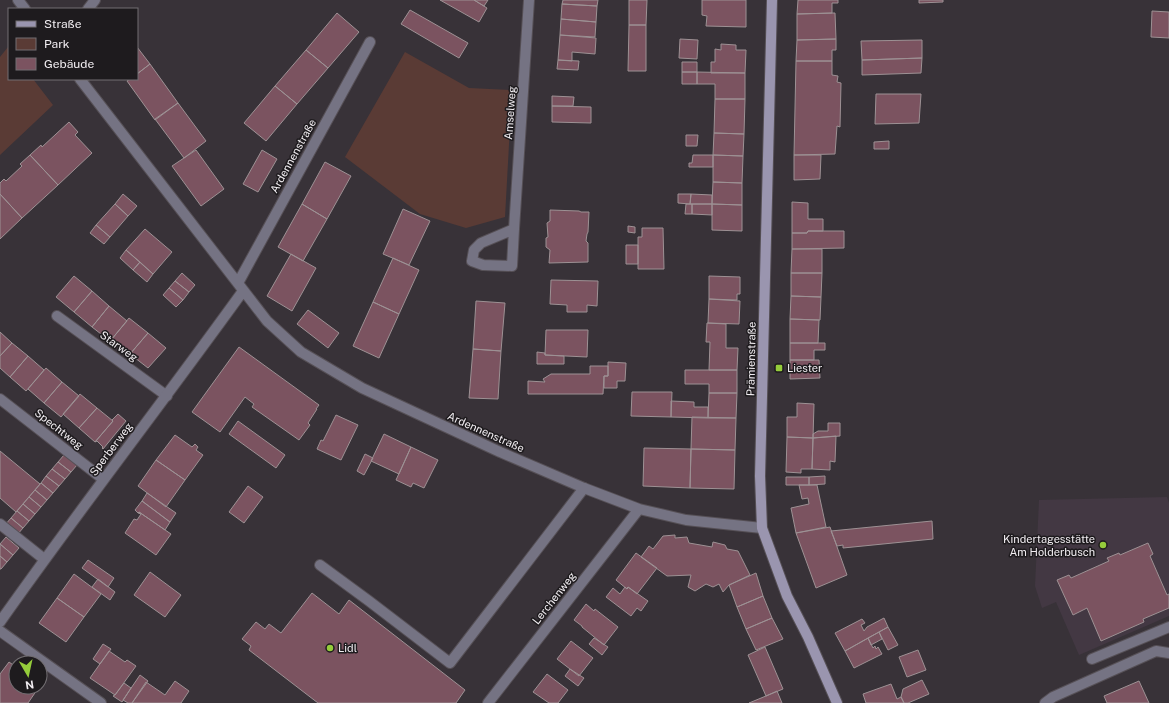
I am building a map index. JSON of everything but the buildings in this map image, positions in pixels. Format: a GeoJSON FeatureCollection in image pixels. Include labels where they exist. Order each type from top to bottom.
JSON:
{"type":"FeatureCollection","features":[{"type":"Feature","properties":{"kind":"street"},"geometry":{"type":"LineString","coordinates":[[18,0],[24,8]]}},
{"type":"Feature","properties":{"kind":"street"},"geometry":{"type":"LineString","coordinates":[[89,8],[95,0]]}},
{"type":"Feature","properties":{"kind":"street","name":"Amselweg"},"geometry":{"type":"LineString","coordinates":[[514,229],[481,243],[474,250],[472,261],[483,265],[512,266],[529,0]]}},
{"type":"Feature","properties":{"kind":"street","name":"Prämienstraße"},"geometry":{"type":"LineString","coordinates":[[772,0],[760,476],[762,528],[787,596],[808,638],[837,703]]}},
{"type":"Feature","properties":{"kind":"street","name":"Ardennenstraße"},"geometry":{"type":"LineString","coordinates":[[240,287],[370,42]]}},
{"type":"Feature","properties":{"kind":"street","name":"Ardennenstraße"},"geometry":{"type":"LineString","coordinates":[[81,80],[267,322],[301,352],[362,388],[500,452],[584,488],[639,509],[686,520],[762,528]]}},
{"type":"Feature","properties":{"kind":"street","name":"Sperberweg"},"geometry":{"type":"LineString","coordinates":[[0,622],[44,559],[167,396],[240,287]]}},
{"type":"Feature","properties":{"kind":"street","name":"Starweg"},"geometry":{"type":"LineString","coordinates":[[57,316],[167,396]]}},
{"type":"Feature","properties":{"kind":"street","name":"Spechtweg"},"geometry":{"type":"LineString","coordinates":[[0,399],[104,479]]}},
{"type":"Feature","properties":{"kind":"street"},"geometry":{"type":"LineString","coordinates":[[320,565],[450,663],[584,488]]}},
{"type":"Feature","properties":{"kind":"street","name":"Lerchenweg"},"geometry":{"type":"LineString","coordinates":[[488,703],[639,509]]}},
{"type":"Feature","properties":{"kind":"street"},"geometry":{"type":"LineString","coordinates":[[0,524],[44,559]]}},
{"type":"Feature","properties":{"kind":"street"},"geometry":{"type":"LineString","coordinates":[[1092,659],[1169,627]]}},
{"type":"Feature","properties":{"kind":"street"},"geometry":{"type":"LineString","coordinates":[[0,631],[100,703]]}},
{"type":"Feature","properties":{"kind":"street"},"geometry":{"type":"LineString","coordinates":[[1045,703],[1053,697],[1156,651],[1169,653]]}},
{"type":"Feature","properties":{"kind":"shaded area","name":"Kindertagesstätte Am Holderbusch"},"geometry":{"type":"Polygon","coordinates":[[[1167,497],[1169,503],[1169,616],[1079,655],[1056,602],[1042,608],[1035,586],[1039,500],[1167,497]]]}},
{"type":"Feature","properties":{"kind":"green space"},"geometry":{"type":"Polygon","coordinates":[[[8,47],[8,80],[34,80],[53,105],[0,155],[0,57],[8,47]]]}},
{"type":"Feature","properties":{"kind":"green space"},"geometry":{"type":"Polygon","coordinates":[[[405,52],[469,88],[512,90],[505,217],[466,228],[420,214],[345,157],[405,52]]]}},
{"type":"Feature","properties":{"kind":"place","name":"Liester"},"geometry":{"type":"Point","coordinates":[779,368]}},
{"type":"Feature","properties":{"kind":"place","name":"Kindertagesstätte Am Holderbusch"},"geometry":{"type":"Point","coordinates":[1103,545]}},
{"type":"Feature","properties":{"kind":"place","name":"Lidl"},"geometry":{"type":"Point","coordinates":[330,648]}}]}
